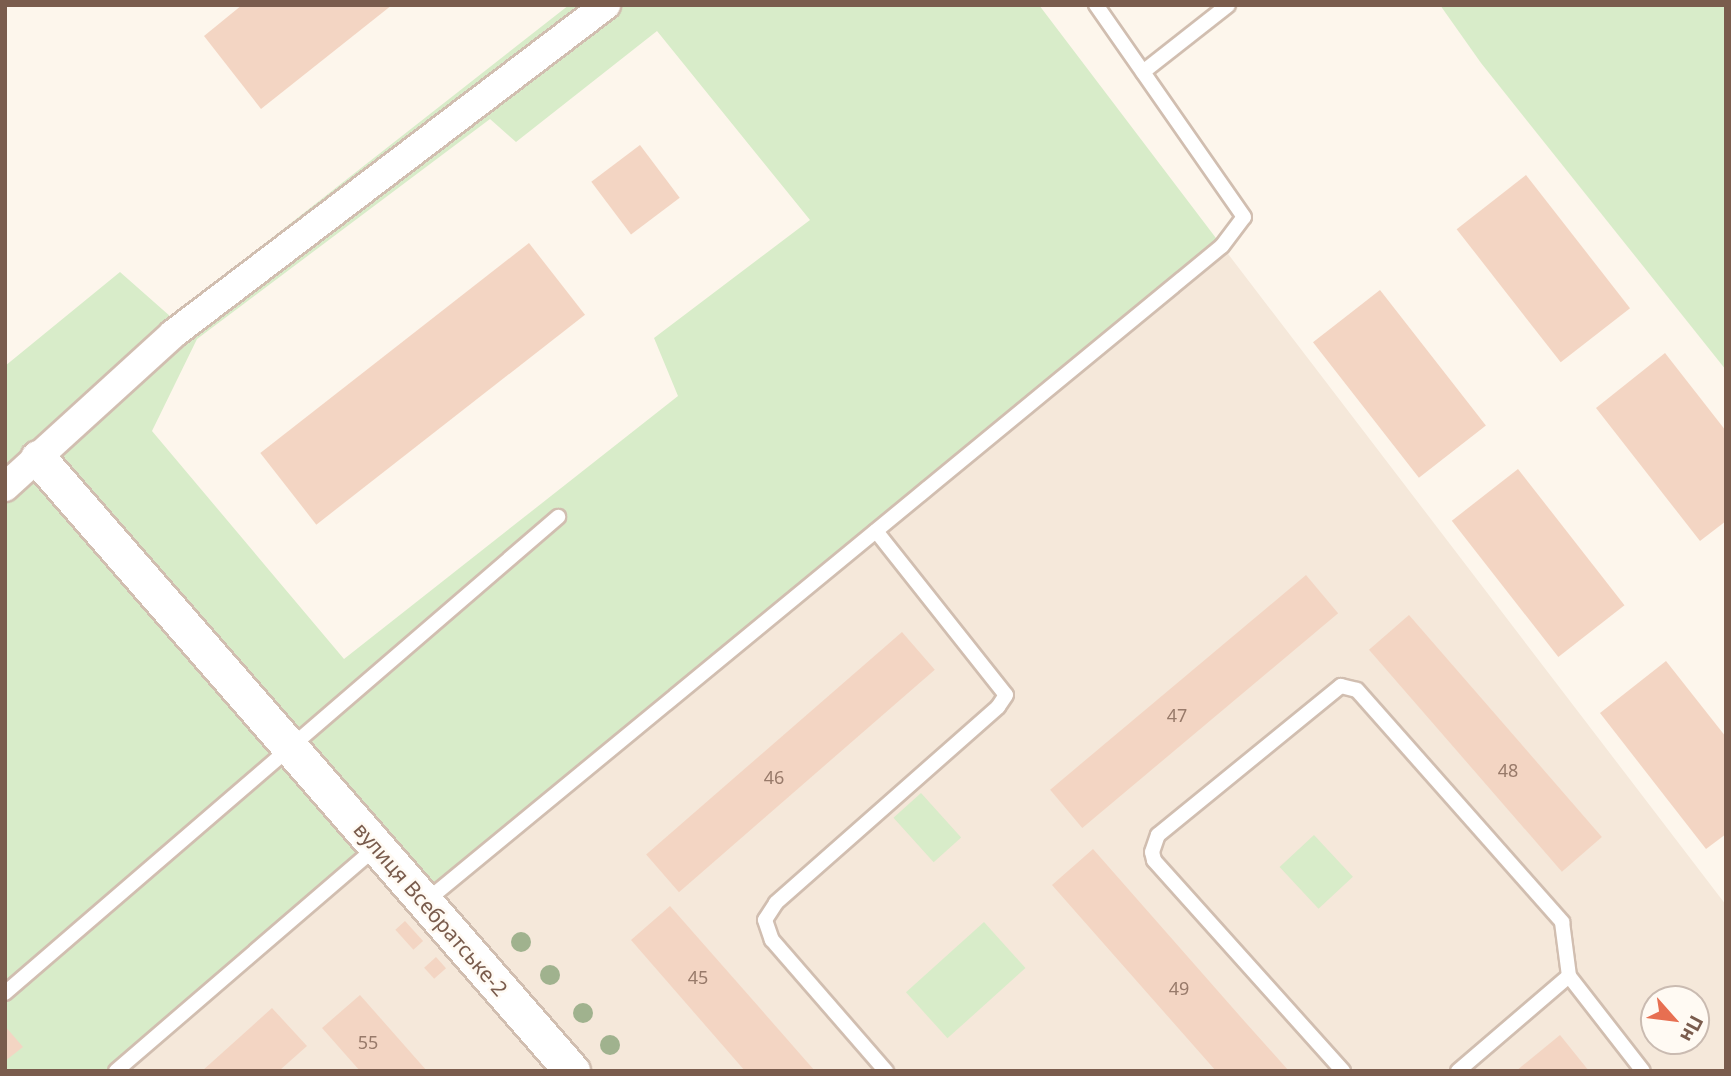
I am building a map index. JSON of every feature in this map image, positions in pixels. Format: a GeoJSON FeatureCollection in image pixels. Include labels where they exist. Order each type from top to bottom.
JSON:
{"type":"FeatureCollection","features":[{"type":"Feature","properties":{"kind":"street"},"geometry":{"type":"LineString","coordinates":[[5,487],[173,334],[606,5]]}},
{"type":"Feature","properties":{"kind":"street","name":"вулиця Всебратське-2"},"geometry":{"type":"LineString","coordinates":[[38,457],[572,1071]]}},
{"type":"Feature","properties":{"kind":"lane"},"geometry":{"type":"LineString","coordinates":[[425,902],[1222,246],[1244,217],[1096,5]]}},
{"type":"Feature","properties":{"kind":"lane"},"geometry":{"type":"LineString","coordinates":[[1143,72],[1228,5]]}},
{"type":"Feature","properties":{"kind":"lane"},"geometry":{"type":"LineString","coordinates":[[5,993],[558,517]]}},
{"type":"Feature","properties":{"kind":"lane"},"geometry":{"type":"LineString","coordinates":[[876,531],[1006,695],[999,707],[776,903],[765,919],[772,940],[886,1071]]}},
{"type":"Feature","properties":{"kind":"lane"},"geometry":{"type":"LineString","coordinates":[[1343,1071],[1154,860],[1152,852],[1158,835],[1341,686],[1357,690],[1562,922],[1569,976],[1643,1071]]}},
{"type":"Feature","properties":{"kind":"lane"},"geometry":{"type":"LineString","coordinates":[[116,1071],[377,846]]}},
{"type":"Feature","properties":{"kind":"lane"},"geometry":{"type":"LineString","coordinates":[[1458,1071],[1569,976]]}},
{"type":"Feature","properties":{"kind":"shaded area"},"geometry":{"type":"Polygon","coordinates":[[[1222,246],[1726,905],[1726,1071],[12,1071],[315,898],[1222,246]]]}},
{"type":"Feature","properties":{"kind":"green space"},"geometry":{"type":"Polygon","coordinates":[[[569,5],[1039,5],[1222,246],[425,902],[377,847],[116,1071],[5,1071],[5,366],[120,272],[171,317],[569,5]],[[657,31],[516,142],[490,119],[197,339],[152,431],[344,659],[678,396],[654,338],[810,220],[657,31]]]}},
{"type":"Feature","properties":{"kind":"green space"},"geometry":{"type":"Polygon","coordinates":[[[1440,5],[1726,5],[1726,370],[1481,63],[1440,5]]]}},
{"type":"Feature","properties":{"kind":"green space"},"geometry":{"type":"Polygon","coordinates":[[[921,793],[961,838],[934,862],[894,818],[921,793]]]}},
{"type":"Feature","properties":{"kind":"green space"},"geometry":{"type":"Polygon","coordinates":[[[1314,835],[1353,877],[1319,909],[1280,867],[1314,835]]]}},
{"type":"Feature","properties":{"kind":"green space"},"geometry":{"type":"Polygon","coordinates":[[[984,922],[1025,968],[947,1038],[906,992],[984,922]]]}},
{"type":"Feature","properties":{"kind":"building"},"geometry":{"type":"Polygon","coordinates":[[[242,5],[392,5],[261,109],[204,36],[242,5]]]}},
{"type":"Feature","properties":{"kind":"building"},"geometry":{"type":"Polygon","coordinates":[[[640,145],[680,198],[631,234],[591,182],[640,145]]]}},
{"type":"Feature","properties":{"kind":"building"},"geometry":{"type":"Polygon","coordinates":[[[1526,175],[1630,308],[1561,362],[1457,229],[1526,175]]]}},
{"type":"Feature","properties":{"kind":"building"},"geometry":{"type":"Polygon","coordinates":[[[529,243],[585,315],[316,525],[260,453],[529,243]]]}},
{"type":"Feature","properties":{"kind":"building"},"geometry":{"type":"Polygon","coordinates":[[[1380,290],[1486,426],[1419,478],[1313,342],[1380,290]]]}},
{"type":"Feature","properties":{"kind":"building"},"geometry":{"type":"Polygon","coordinates":[[[1665,353],[1726,431],[1726,521],[1700,541],[1596,408],[1665,353]]]}},
{"type":"Feature","properties":{"kind":"building"},"geometry":{"type":"Polygon","coordinates":[[[1518,469],[1625,605],[1558,657],[1452,521],[1518,469]]]}},
{"type":"Feature","properties":{"kind":"building"},"geometry":{"type":"Polygon","coordinates":[[[1306,575],[1338,613],[1082,828],[1050,790],[1306,575]]]}},
{"type":"Feature","properties":{"kind":"building"},"geometry":{"type":"Polygon","coordinates":[[[1409,615],[1602,837],[1562,872],[1369,650],[1409,615]]]}},
{"type":"Feature","properties":{"kind":"building"},"geometry":{"type":"Polygon","coordinates":[[[902,632],[935,670],[679,892],[646,854],[902,632]]]}},
{"type":"Feature","properties":{"kind":"building"},"geometry":{"type":"Polygon","coordinates":[[[1666,661],[1726,737],[1726,834],[1706,849],[1600,713],[1666,661]]]}},
{"type":"Feature","properties":{"kind":"building"},"geometry":{"type":"Polygon","coordinates":[[[1093,849],[1289,1071],[1216,1071],[1052,885],[1093,849]]]}},
{"type":"Feature","properties":{"kind":"building"},"geometry":{"type":"Polygon","coordinates":[[[670,906],[815,1071],[745,1071],[631,940],[670,906]]]}},
{"type":"Feature","properties":{"kind":"building"},"geometry":{"type":"Polygon","coordinates":[[[405,921],[423,941],[413,950],[395,930],[405,921]]]}},
{"type":"Feature","properties":{"kind":"building"},"geometry":{"type":"Polygon","coordinates":[[[436,957],[446,968],[434,979],[424,968],[436,957]]]}},
{"type":"Feature","properties":{"kind":"building"},"geometry":{"type":"Polygon","coordinates":[[[360,995],[427,1071],[360,1071],[322,1028],[360,995]]]}},
{"type":"Feature","properties":{"kind":"building"},"geometry":{"type":"Polygon","coordinates":[[[272,1008],[307,1046],[280,1070],[202,1071],[272,1008]]]}},
{"type":"Feature","properties":{"kind":"building"},"geometry":{"type":"Polygon","coordinates":[[[5,1026],[23,1047],[5,1061],[5,1026]]]}},
{"type":"Feature","properties":{"kind":"building"},"geometry":{"type":"Polygon","coordinates":[[[1560,1035],[1589,1071],[1516,1071],[1560,1035]]]}}]}
